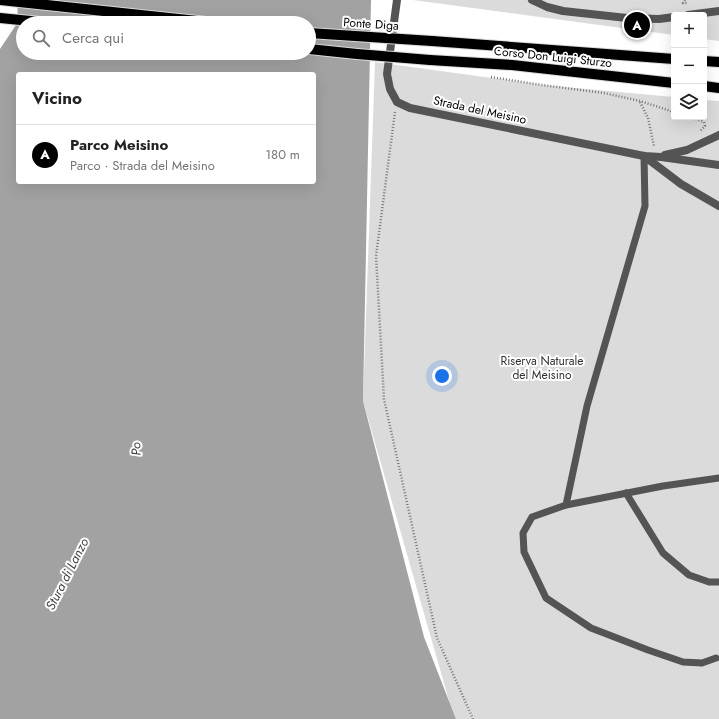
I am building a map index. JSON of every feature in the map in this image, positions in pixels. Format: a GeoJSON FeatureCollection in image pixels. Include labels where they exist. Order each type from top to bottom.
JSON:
{"type":"FeatureCollection","features":[{"type":"Feature","properties":{"kind":"main road"},"geometry":{"type":"LineString","coordinates":[[0,0],[150,16]]}},
{"type":"Feature","properties":{"kind":"main road"},"geometry":{"type":"LineString","coordinates":[[0,18],[16,20]]}},
{"type":"Feature","properties":{"kind":"main road","name":"Ponte Diga"},"geometry":{"type":"LineString","coordinates":[[316,33],[432,41]]}},
{"type":"Feature","properties":{"kind":"main road","name":"Corso Don Luigi Sturzo"},"geometry":{"type":"LineString","coordinates":[[432,41],[671,59]]}},
{"type":"Feature","properties":{"kind":"main road","name":"Corso Don Luigi Sturzo"},"geometry":{"type":"LineString","coordinates":[[316,50],[430,60],[512,65],[671,83]]}},
{"type":"Feature","properties":{"kind":"main road"},"geometry":{"type":"LineString","coordinates":[[707,61],[719,62]]}},
{"type":"Feature","properties":{"kind":"main road"},"geometry":{"type":"LineString","coordinates":[[707,86],[719,88]]}},
{"type":"Feature","properties":{"kind":"street"},"geometry":{"type":"LineString","coordinates":[[396,0],[387,74],[390,88],[397,102]]}},
{"type":"Feature","properties":{"kind":"street"},"geometry":{"type":"LineString","coordinates":[[532,0],[548,7],[563,11],[627,18],[659,19],[671,17]]}},
{"type":"Feature","properties":{"kind":"street"},"geometry":{"type":"LineString","coordinates":[[707,13],[719,11]]}},
{"type":"Feature","properties":{"kind":"street","name":"Strada del Meisino"},"geometry":{"type":"LineString","coordinates":[[397,102],[410,108],[644,156],[661,157],[719,166]]}},
{"type":"Feature","properties":{"kind":"street","name":"Strada del Meisino"},"geometry":{"type":"LineString","coordinates":[[661,157],[687,150],[719,135]]}},
{"type":"Feature","properties":{"kind":"street"},"geometry":{"type":"LineString","coordinates":[[644,156],[681,184],[719,206]]}},
{"type":"Feature","properties":{"kind":"lane"},"geometry":{"type":"LineString","coordinates":[[566,506],[588,406],[645,206],[644,156]]}},
{"type":"Feature","properties":{"kind":"lane"},"geometry":{"type":"LineString","coordinates":[[716,658],[702,662],[683,662],[591,628],[546,598],[524,552],[523,533],[532,517],[566,506],[663,486],[719,478]]}},
{"type":"Feature","properties":{"kind":"lane"},"geometry":{"type":"LineString","coordinates":[[626,493],[663,553],[689,576],[709,582],[719,582]]}},
{"type":"Feature","properties":{"kind":"path"},"geometry":{"type":"LineString","coordinates":[[490,77],[604,93],[640,101],[671,111]]}},
{"type":"Feature","properties":{"kind":"path"},"geometry":{"type":"LineString","coordinates":[[640,101],[648,118],[654,146],[659,145]]}},
{"type":"Feature","properties":{"kind":"path"},"geometry":{"type":"LineString","coordinates":[[397,102],[376,256],[384,399],[437,638],[473,719]]}},
{"type":"Feature","properties":{"kind":"path"},"geometry":{"type":"LineString","coordinates":[[694,134],[705,126],[704,122],[698,120]]}},
{"type":"Feature","properties":{"kind":"green space"},"geometry":{"type":"Polygon","coordinates":[[[413,0],[719,0],[719,41],[707,39],[707,12],[671,12],[671,35],[413,0]]]}},
{"type":"Feature","properties":{"kind":"green space","name":"Riserva Naturale del Meisino"},"geometry":{"type":"Polygon","coordinates":[[[375,62],[542,85],[671,97],[671,120],[707,120],[707,100],[719,101],[719,719],[456,719],[450,704],[363,401],[375,62]]]}},
{"type":"Feature","properties":{"kind":"water"},"geometry":{"type":"Polygon","coordinates":[[[17,0],[371,0],[363,401],[424,637],[456,719],[0,719],[0,49],[16,25],[16,60],[316,60],[316,16],[18,16],[17,0]]]}},
{"type":"Feature","properties":{"kind":"place","name":"Parco Meisino"},"geometry":{"type":"Point","coordinates":[637,25]}},
{"type":"Feature","properties":{"kind":"water label","name":"Po"},"geometry":{"type":"Point","coordinates":[136,449]}},
{"type":"Feature","properties":{"kind":"water label","name":"Stura di Lanzo"},"geometry":{"type":"Point","coordinates":[67,574]}}]}
